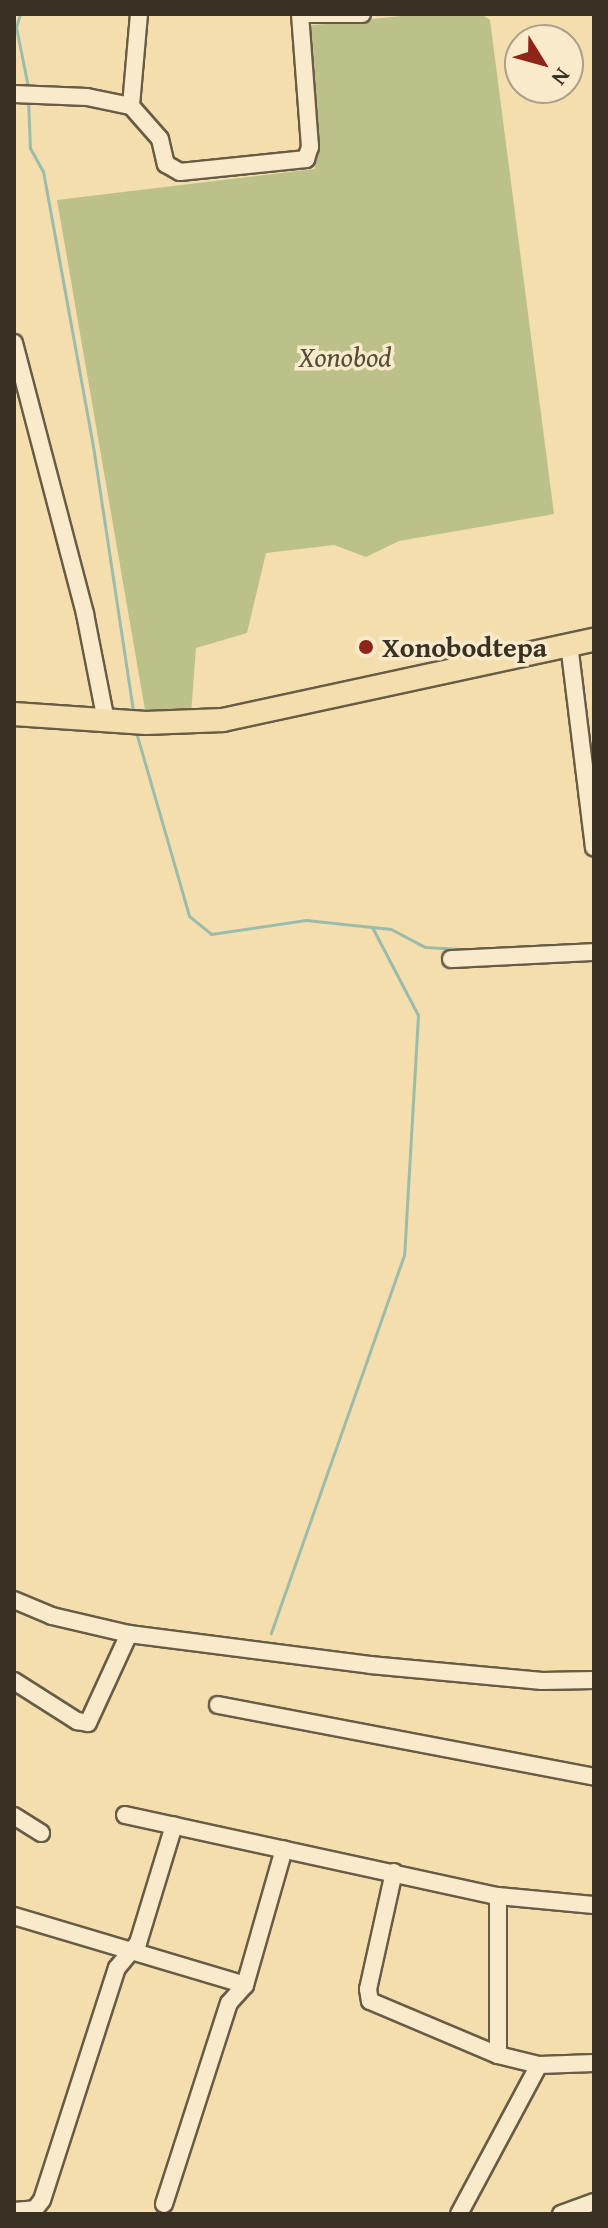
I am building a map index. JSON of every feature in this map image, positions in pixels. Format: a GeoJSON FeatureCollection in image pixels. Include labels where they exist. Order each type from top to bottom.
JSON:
{"type":"FeatureCollection","features":[{"type":"Feature","properties":{"kind":"main road"},"geometry":{"type":"LineString","coordinates":[[14,714],[135,723],[252,716],[594,640]]}},
{"type":"Feature","properties":{"kind":"street"},"geometry":{"type":"LineString","coordinates":[[131,106],[139,14]]}},
{"type":"Feature","properties":{"kind":"street"},"geometry":{"type":"LineString","coordinates":[[23,95],[87,97],[131,106],[160,139],[166,164],[180,172],[306,159],[310,147],[300,14]]}},
{"type":"Feature","properties":{"kind":"street"},"geometry":{"type":"LineString","coordinates":[[307,14],[362,14]]}},
{"type":"Feature","properties":{"kind":"street"},"geometry":{"type":"LineString","coordinates":[[14,343],[85,614],[106,721]]}},
{"type":"Feature","properties":{"kind":"street"},"geometry":{"type":"LineString","coordinates":[[569,644],[594,847]]}},
{"type":"Feature","properties":{"kind":"street"},"geometry":{"type":"LineString","coordinates":[[451,959],[594,952]]}},
{"type":"Feature","properties":{"kind":"street"},"geometry":{"type":"LineString","coordinates":[[14,1600],[52,1616],[129,1634],[370,1665],[542,1681],[594,1680]]}},
{"type":"Feature","properties":{"kind":"street"},"geometry":{"type":"LineString","coordinates":[[14,1681],[77,1721],[88,1723],[129,1634]]}},
{"type":"Feature","properties":{"kind":"street"},"geometry":{"type":"LineString","coordinates":[[218,1705],[594,1777]]}},
{"type":"Feature","properties":{"kind":"street"},"geometry":{"type":"LineString","coordinates":[[125,1815],[498,1896],[594,1905]]}},
{"type":"Feature","properties":{"kind":"street"},"geometry":{"type":"LineString","coordinates":[[14,1816],[41,1833]]}},
{"type":"Feature","properties":{"kind":"street"},"geometry":{"type":"LineString","coordinates":[[14,2211],[35,2209],[42,2200],[117,1968],[132,1955],[174,1825]]}},
{"type":"Feature","properties":{"kind":"street"},"geometry":{"type":"LineString","coordinates":[[164,2204],[229,2003],[245,1985],[284,1849]]}},
{"type":"Feature","properties":{"kind":"street"},"geometry":{"type":"LineString","coordinates":[[394,1872],[368,1989],[370,2001],[498,2055],[539,2065],[594,2063]]}},
{"type":"Feature","properties":{"kind":"street"},"geometry":{"type":"LineString","coordinates":[[498,1896],[498,2055]]}},
{"type":"Feature","properties":{"kind":"street"},"geometry":{"type":"LineString","coordinates":[[14,1916],[132,1955],[245,1985]]}},
{"type":"Feature","properties":{"kind":"street"},"geometry":{"type":"LineString","coordinates":[[459,2214],[539,2065]]}},
{"type":"Feature","properties":{"kind":"street"},"geometry":{"type":"LineString","coordinates":[[561,2214],[594,2202]]}},
{"type":"Feature","properties":{"kind":"green space","name":"Xonobod"},"geometry":{"type":"Polygon","coordinates":[[[421,14],[481,14],[490,20],[554,514],[399,541],[366,557],[334,545],[266,553],[247,633],[196,648],[191,714],[145,710],[57,200],[315,169],[305,26],[421,14]]]}},
{"type":"Feature","properties":{"kind":"waterway"},"geometry":{"type":"LineString","coordinates":[[20,14],[16,27],[28,87]]}},
{"type":"Feature","properties":{"kind":"waterway"},"geometry":{"type":"LineString","coordinates":[[28,99],[30,148],[43,171],[93,446],[133,712]]}},
{"type":"Feature","properties":{"kind":"waterway"},"geometry":{"type":"LineString","coordinates":[[136,732],[189,916],[211,934],[306,920],[372,927],[418,1015],[404,1255],[271,1633]]}},
{"type":"Feature","properties":{"kind":"waterway"},"geometry":{"type":"LineString","coordinates":[[372,927],[391,929],[425,947],[478,950]]}},
{"type":"Feature","properties":{"kind":"waterway"},"geometry":{"type":"LineString","coordinates":[[570,945],[594,943]]}},
{"type":"Feature","properties":{"kind":"place","name":"Xonobodtepa"},"geometry":{"type":"Point","coordinates":[366,647]}}]}
